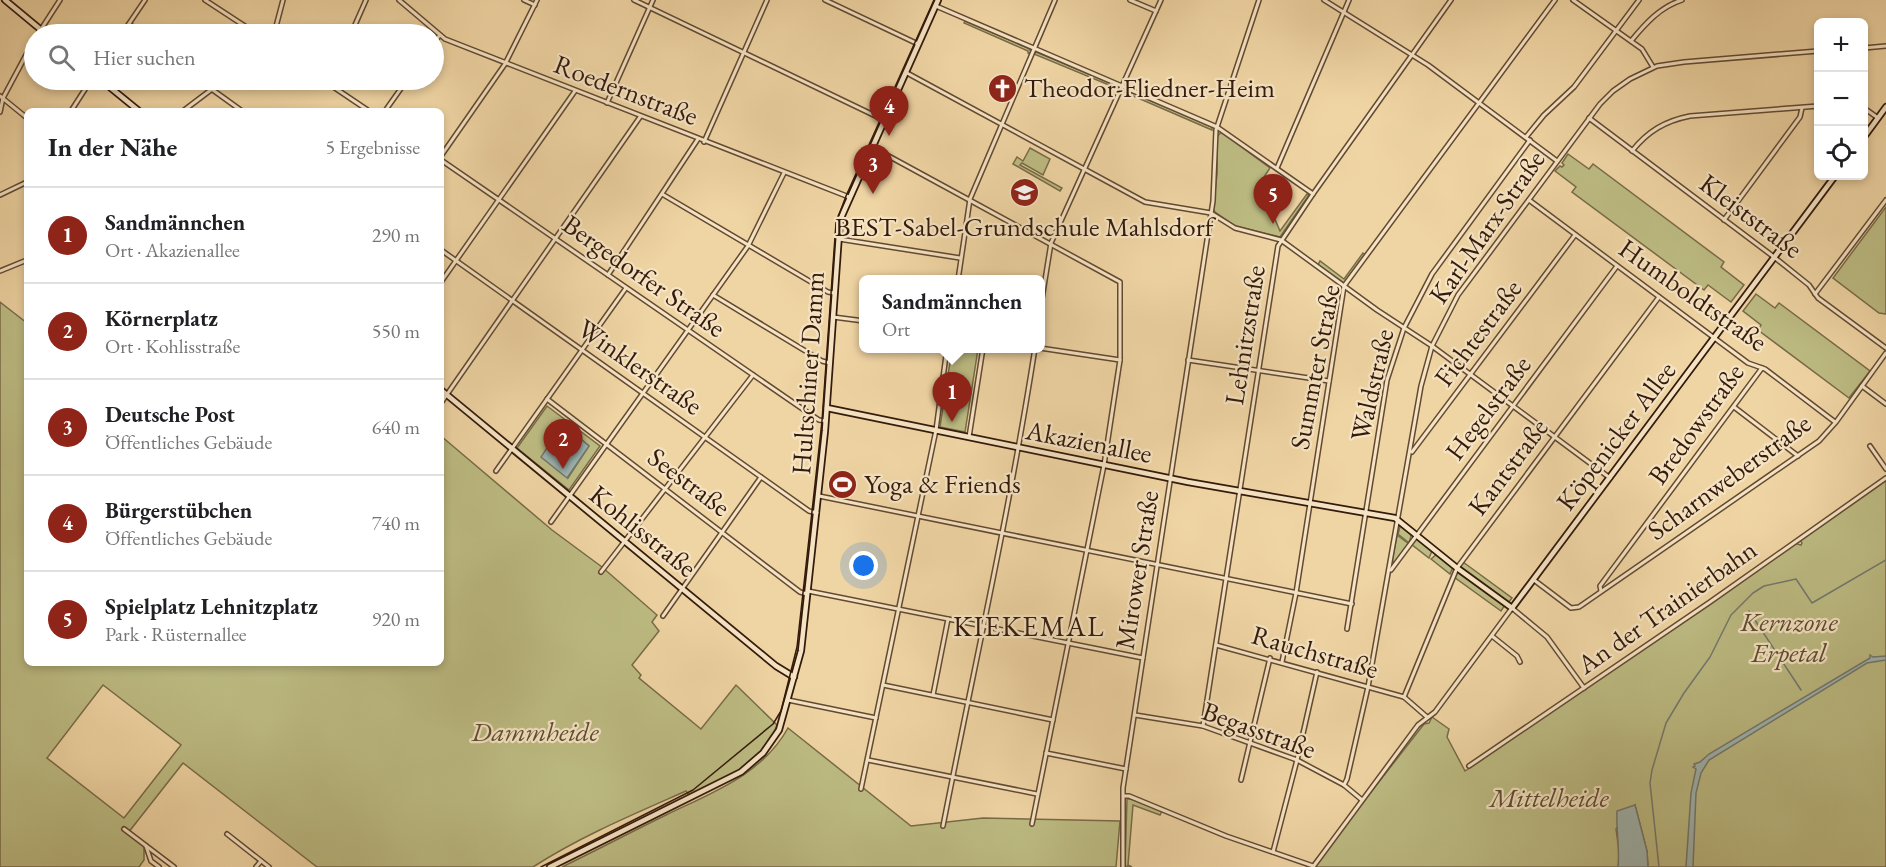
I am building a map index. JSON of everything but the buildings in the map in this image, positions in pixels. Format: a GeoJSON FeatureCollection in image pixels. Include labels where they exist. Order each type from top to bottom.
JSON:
{"type":"FeatureCollection","features":[{"type":"Feature","properties":{"kind":"street"},"geometry":{"type":"LineString","coordinates":[[5,0],[30,24]]}},
{"type":"Feature","properties":{"kind":"street"},"geometry":{"type":"LineString","coordinates":[[44,24],[60,0]]}},
{"type":"Feature","properties":{"kind":"street"},"geometry":{"type":"LineString","coordinates":[[129,24],[145,0]]}},
{"type":"Feature","properties":{"kind":"street"},"geometry":{"type":"LineString","coordinates":[[205,0],[242,24]]}},
{"type":"Feature","properties":{"kind":"street"},"geometry":{"type":"LineString","coordinates":[[277,24],[283,0]]}},
{"type":"Feature","properties":{"kind":"street"},"geometry":{"type":"LineString","coordinates":[[355,24],[366,0]]}},
{"type":"Feature","properties":{"kind":"street","name":"Roedernstraße"},"geometry":{"type":"LineString","coordinates":[[399,0],[426,24]]}},
{"type":"Feature","properties":{"kind":"street"},"geometry":{"type":"LineString","coordinates":[[524,0],[535,5]]}},
{"type":"Feature","properties":{"kind":"street"},"geometry":{"type":"LineString","coordinates":[[444,154],[505,64],[537,0]]}},
{"type":"Feature","properties":{"kind":"street"},"geometry":{"type":"LineString","coordinates":[[634,0],[884,120]]}},
{"type":"Feature","properties":{"kind":"street"},"geometry":{"type":"LineString","coordinates":[[607,104],[652,0]]}},
{"type":"Feature","properties":{"kind":"street"},"geometry":{"type":"LineString","coordinates":[[704,142],[767,0]]}},
{"type":"Feature","properties":{"kind":"street"},"geometry":{"type":"LineString","coordinates":[[825,0],[918,44]]}},
{"type":"Feature","properties":{"kind":"street"},"geometry":{"type":"LineString","coordinates":[[959,275],[970,199],[1055,0]]}},
{"type":"Feature","properties":{"kind":"street"},"geometry":{"type":"LineString","coordinates":[[1130,0],[1156,11]]}},
{"type":"Feature","properties":{"kind":"street"},"geometry":{"type":"LineString","coordinates":[[1045,284],[1051,243],[1161,0]]}},
{"type":"Feature","properties":{"kind":"street","name":"Mirower Straße"},"geometry":{"type":"LineString","coordinates":[[1123,867],[1126,769],[1211,213],[1217,127],[1260,0]]}},
{"type":"Feature","properties":{"kind":"street"},"geometry":{"type":"LineString","coordinates":[[1324,0],[1412,55],[1557,161]]}},
{"type":"Feature","properties":{"kind":"street"},"geometry":{"type":"LineString","coordinates":[[1277,168],[1349,0]]}},
{"type":"Feature","properties":{"kind":"street","name":"Lehnitzstraße"},"geometry":{"type":"LineString","coordinates":[[1203,726],[1278,246],[1450,0]]}},
{"type":"Feature","properties":{"kind":"street","name":"Summter Straße"},"geometry":{"type":"LineString","coordinates":[[1282,662],[1296,593],[1344,286],[1555,0]]}},
{"type":"Feature","properties":{"kind":"street"},"geometry":{"type":"LineString","coordinates":[[1573,0],[1631,41],[1648,57],[1653,68]]}},
{"type":"Feature","properties":{"kind":"street"},"geometry":{"type":"LineString","coordinates":[[1526,137],[1544,115],[1574,87],[1639,0]]}},
{"type":"Feature","properties":{"kind":"street"},"geometry":{"type":"LineString","coordinates":[[1631,41],[1655,15],[1682,0]]}},
{"type":"Feature","properties":{"kind":"street"},"geometry":{"type":"LineString","coordinates":[[937,3],[1217,127],[1313,194]]}},
{"type":"Feature","properties":{"kind":"street","name":"Hultschiner Damm"},"geometry":{"type":"LineString","coordinates":[[550,867],[741,771],[763,753],[779,730],[801,651],[826,421],[840,220],[937,3]]}},
{"type":"Feature","properties":{"kind":"street","name":"Roedernstraße"},"geometry":{"type":"LineString","coordinates":[[444,38],[640,117],[849,197]]}},
{"type":"Feature","properties":{"kind":"street"},"geometry":{"type":"LineString","coordinates":[[1868,48],[1886,46]]}},
{"type":"Feature","properties":{"kind":"street","name":"Karl-Marx-Straße"},"geometry":{"type":"LineString","coordinates":[[1344,785],[1368,687],[1411,452],[1418,400],[1432,346],[1458,295],[1589,118],[1613,91],[1630,79],[1653,68],[1684,62],[1814,51]]}},
{"type":"Feature","properties":{"kind":"street"},"geometry":{"type":"LineString","coordinates":[[0,112],[1,97],[24,57]]}},
{"type":"Feature","properties":{"kind":"street"},"geometry":{"type":"LineString","coordinates":[[905,72],[1145,202],[1211,213],[1235,228],[1281,240],[1377,310],[1471,374],[1610,478]]}},
{"type":"Feature","properties":{"kind":"street"},"geometry":{"type":"LineString","coordinates":[[73,108],[85,90]]}},
{"type":"Feature","properties":{"kind":"street"},"geometry":{"type":"LineString","coordinates":[[113,90],[135,108]]}},
{"type":"Feature","properties":{"kind":"street"},"geometry":{"type":"LineString","coordinates":[[187,108],[210,90]]}},
{"type":"Feature","properties":{"kind":"street"},"geometry":{"type":"LineString","coordinates":[[212,90],[238,108]]}},
{"type":"Feature","properties":{"kind":"street"},"geometry":{"type":"LineString","coordinates":[[342,90],[365,108]]}},
{"type":"Feature","properties":{"kind":"street"},"geometry":{"type":"LineString","coordinates":[[387,108],[400,90]]}},
{"type":"Feature","properties":{"kind":"street"},"geometry":{"type":"LineString","coordinates":[[444,278],[575,91]]}},
{"type":"Feature","properties":{"kind":"street"},"geometry":{"type":"LineString","coordinates":[[1,97],[24,116]]}},
{"type":"Feature","properties":{"kind":"street"},"geometry":{"type":"LineString","coordinates":[[1632,151],[1650,132],[1673,119],[1814,106]]}},
{"type":"Feature","properties":{"kind":"street"},"geometry":{"type":"LineString","coordinates":[[1868,131],[1886,106]]}},
{"type":"Feature","properties":{"kind":"street"},"geometry":{"type":"LineString","coordinates":[[1724,220],[1800,117],[1802,108]]}},
{"type":"Feature","properties":{"kind":"street"},"geometry":{"type":"LineString","coordinates":[[1868,111],[1878,118]]}},
{"type":"Feature","properties":{"kind":"street"},"geometry":{"type":"LineString","coordinates":[[444,399],[640,117]]}},
{"type":"Feature","properties":{"kind":"street","name":"Kleiststraße"},"geometry":{"type":"LineString","coordinates":[[1589,118],[1774,257],[1809,285],[1815,294],[1886,348]]}},
{"type":"Feature","properties":{"kind":"street"},"geometry":{"type":"LineString","coordinates":[[608,275],[698,139]]}},
{"type":"Feature","properties":{"kind":"street","name":"Waldstraße"},"geometry":{"type":"LineString","coordinates":[[1347,629],[1387,380],[1404,328],[1432,274],[1530,140]]}},
{"type":"Feature","properties":{"kind":"street"},"geometry":{"type":"LineString","coordinates":[[872,147],[1120,282],[1120,360],[1104,465],[1032,824]]}},
{"type":"Feature","properties":{"kind":"street","name":"Bergedorfer Straße"},"geometry":{"type":"LineString","coordinates":[[444,160],[753,375],[818,419],[826,421]]}},
{"type":"Feature","properties":{"kind":"street"},"geometry":{"type":"LineString","coordinates":[[551,522],[748,246],[784,172]]}},
{"type":"Feature","properties":{"kind":"street","name":"Köpenicker Allee"},"geometry":{"type":"LineString","coordinates":[[1313,867],[1418,725],[1435,712],[1832,180]]}},
{"type":"Feature","properties":{"kind":"street"},"geometry":{"type":"LineString","coordinates":[[0,195],[24,183]]}},
{"type":"Feature","properties":{"kind":"street"},"geometry":{"type":"LineString","coordinates":[[662,194],[748,246],[828,292],[834,293]]}},
{"type":"Feature","properties":{"kind":"street","name":"Humboldtstraße"},"geometry":{"type":"LineString","coordinates":[[1528,200],[1748,363],[1762,368],[1836,422]]}},
{"type":"Feature","properties":{"kind":"street"},"geometry":{"type":"LineString","coordinates":[[1815,294],[1886,200]]}},
{"type":"Feature","properties":{"kind":"street","name":"Fichtestraße"},"geometry":{"type":"LineString","coordinates":[[1411,452],[1575,235]]}},
{"type":"Feature","properties":{"kind":"street"},"geometry":{"type":"LineString","coordinates":[[837,239],[961,258]]}},
{"type":"Feature","properties":{"kind":"street","name":"Winklerstraße"},"geometry":{"type":"LineString","coordinates":[[444,252],[808,511],[817,513]]}},
{"type":"Feature","properties":{"kind":"street"},"geometry":{"type":"LineString","coordinates":[[0,271],[24,261]]}},
{"type":"Feature","properties":{"kind":"street","name":"Hegelstraße"},"geometry":{"type":"LineString","coordinates":[[1389,572],[1617,266]]}},
{"type":"Feature","properties":{"kind":"street"},"geometry":{"type":"LineString","coordinates":[[496,471],[626,288]]}},
{"type":"Feature","properties":{"kind":"street"},"geometry":{"type":"LineString","coordinates":[[713,295],[830,363]]}},
{"type":"Feature","properties":{"kind":"street","name":"Kantstraße"},"geometry":{"type":"LineString","coordinates":[[1413,675],[1457,568],[1659,297]]}},
{"type":"Feature","properties":{"kind":"street"},"geometry":{"type":"LineString","coordinates":[[833,317],[859,320]]}},
{"type":"Feature","properties":{"kind":"street"},"geometry":{"type":"LineString","coordinates":[[1045,349],[1120,360]]}},
{"type":"Feature","properties":{"kind":"street"},"geometry":{"type":"LineString","coordinates":[[861,789],[936,430],[946,353]]}},
{"type":"Feature","properties":{"kind":"street"},"geometry":{"type":"LineString","coordinates":[[969,437],[982,353]]}},
{"type":"Feature","properties":{"kind":"street"},"geometry":{"type":"LineString","coordinates":[[943,826],[1003,534],[1034,353]]}},
{"type":"Feature","properties":{"kind":"street","name":"Scharnweberstraße"},"geometry":{"type":"LineString","coordinates":[[1533,580],[1574,609],[1823,437],[1886,353]]}},
{"type":"Feature","properties":{"kind":"street"},"geometry":{"type":"LineString","coordinates":[[1188,360],[1329,382]]}},
{"type":"Feature","properties":{"kind":"street","name":"Bredowstraße"},"geometry":{"type":"LineString","coordinates":[[1601,591],[1600,586],[1762,368]]}},
{"type":"Feature","properties":{"kind":"street"},"geometry":{"type":"LineString","coordinates":[[601,572],[753,375]]}},
{"type":"Feature","properties":{"kind":"street"},"geometry":{"type":"LineString","coordinates":[[1862,386],[1886,404]]}},
{"type":"Feature","properties":{"kind":"street","name":"Kohlisstraße"},"geometry":{"type":"LineString","coordinates":[[444,392],[776,666],[794,677]]}},
{"type":"Feature","properties":{"kind":"street","name":"Seestraße"},"geometry":{"type":"LineString","coordinates":[[547,399],[800,592],[808,592]]}},
{"type":"Feature","properties":{"kind":"street"},"geometry":{"type":"LineString","coordinates":[[1734,407],[1798,456]]}},
{"type":"Feature","properties":{"kind":"street","name":"Akazienallee"},"geometry":{"type":"LineString","coordinates":[[827,408],[1170,478],[1399,519]]}},
{"type":"Feature","properties":{"kind":"street"},"geometry":{"type":"LineString","coordinates":[[1869,446],[1886,470]]}},
{"type":"Feature","properties":{"kind":"street"},"geometry":{"type":"LineString","coordinates":[[663,616],[761,477]]}},
{"type":"Feature","properties":{"kind":"street","name":"An der Trainierbahn"},"geometry":{"type":"LineString","coordinates":[[1469,766],[1886,478]]}},
{"type":"Feature","properties":{"kind":"street"},"geometry":{"type":"LineString","coordinates":[[819,496],[1352,604]]}},
{"type":"Feature","properties":{"kind":"street"},"geometry":{"type":"LineString","coordinates":[[1399,519],[1457,568],[1547,637],[1584,688]]}},
{"type":"Feature","properties":{"kind":"street"},"geometry":{"type":"LineString","coordinates":[[808,592],[1143,658]]}},
{"type":"Feature","properties":{"kind":"street"},"geometry":{"type":"LineString","coordinates":[[933,695],[948,619]]}},
{"type":"Feature","properties":{"kind":"street"},"geometry":{"type":"LineString","coordinates":[[1492,636],[1517,656],[1520,662]]}},
{"type":"Feature","properties":{"kind":"street","name":"Rauchstraße"},"geometry":{"type":"LineString","coordinates":[[1216,645],[1270,658],[1404,697],[1427,717]]}},
{"type":"Feature","properties":{"kind":"street"},"geometry":{"type":"LineString","coordinates":[[1241,780],[1270,658]]}},
{"type":"Feature","properties":{"kind":"street"},"geometry":{"type":"LineString","coordinates":[[1273,852],[1317,672]]}},
{"type":"Feature","properties":{"kind":"street","name":"Rauchstraße"},"geometry":{"type":"LineString","coordinates":[[1404,697],[1413,675]]}},
{"type":"Feature","properties":{"kind":"street"},"geometry":{"type":"LineString","coordinates":[[883,685],[1053,720]]}},
{"type":"Feature","properties":{"kind":"street"},"geometry":{"type":"LineString","coordinates":[[788,700],[876,718]]}},
{"type":"Feature","properties":{"kind":"street","name":"Begasstraße"},"geometry":{"type":"LineString","coordinates":[[1135,715],[1203,726],[1297,760],[1344,785],[1362,800]]}},
{"type":"Feature","properties":{"kind":"street"},"geometry":{"type":"LineString","coordinates":[[1046,753],[1126,769]]}},
{"type":"Feature","properties":{"kind":"street"},"geometry":{"type":"LineString","coordinates":[[868,759],[1037,794]]}},
{"type":"Feature","properties":{"kind":"street"},"geometry":{"type":"LineString","coordinates":[[1124,796],[1313,867]]}},
{"type":"Feature","properties":{"kind":"street"},"geometry":{"type":"LineString","coordinates":[[124,828],[174,867]]}},
{"type":"Feature","properties":{"kind":"street"},"geometry":{"type":"LineString","coordinates":[[226,834],[269,867]]}},
{"type":"Feature","properties":{"kind":"street"},"geometry":{"type":"LineString","coordinates":[[145,845],[151,861],[159,867]]}},
{"type":"Feature","properties":{"kind":"street"},"geometry":{"type":"LineString","coordinates":[[256,867],[261,861]]}},
{"type":"Feature","properties":{"kind":"green space"},"geometry":{"type":"Polygon","coordinates":[[[965,21],[1028,48],[1031,51],[1030,54],[1028,51],[964,23],[965,21]]]}},
{"type":"Feature","properties":{"kind":"green space"},"geometry":{"type":"Polygon","coordinates":[[[1036,52],[1116,85],[1116,88],[1034,54],[1036,52]]]}},
{"type":"Feature","properties":{"kind":"green space"},"geometry":{"type":"Polygon","coordinates":[[[1126,90],[1212,127],[1212,130],[1124,92],[1126,90]]]}},
{"type":"Feature","properties":{"kind":"green space"},"geometry":{"type":"Polygon","coordinates":[[[1221,132],[1270,168],[1260,183],[1275,197],[1274,217],[1280,231],[1307,194],[1309,195],[1280,237],[1235,226],[1213,209],[1217,174],[1217,137],[1221,132]]]}},
{"type":"Feature","properties":{"kind":"green space"},"geometry":{"type":"Polygon","coordinates":[[[1030,148],[1050,159],[1043,175],[1022,163],[1020,165],[1062,188],[1060,191],[1013,164],[1017,157],[1023,161],[1030,148]]]}},
{"type":"Feature","properties":{"kind":"green space"},"geometry":{"type":"Polygon","coordinates":[[[1568,154],[1589,169],[1593,164],[1724,262],[1721,267],[1744,285],[1731,302],[1708,285],[1704,290],[1572,192],[1576,187],[1555,171],[1564,165],[1562,163],[1568,154]]]}},
{"type":"Feature","properties":{"kind":"green space"},"geometry":{"type":"Polygon","coordinates":[[[1886,207],[1886,314],[1879,313],[1833,278],[1886,207]]]}},
{"type":"Feature","properties":{"kind":"green space"},"geometry":{"type":"Polygon","coordinates":[[[1363,253],[1366,255],[1344,283],[1318,265],[1320,261],[1344,279],[1363,253]]]}},
{"type":"Feature","properties":{"kind":"green space"},"geometry":{"type":"Polygon","coordinates":[[[1756,294],[1775,308],[1779,303],[1870,371],[1849,398],[1758,330],[1761,325],[1743,311],[1756,294]]]}},
{"type":"Feature","properties":{"kind":"green space","name":"Dammheide"},"geometry":{"type":"Polygon","coordinates":[[[0,302],[24,321],[24,666],[444,666],[444,439],[552,530],[602,567],[657,615],[652,622],[659,631],[632,665],[641,675],[639,678],[701,729],[736,685],[777,725],[763,750],[741,769],[689,795],[686,791],[608,826],[533,867],[317,867],[183,763],[128,833],[144,846],[144,860],[139,867],[0,867],[0,302]],[[103,685],[47,758],[124,818],[181,745],[103,685]]]}},
{"type":"Feature","properties":{"kind":"green space"},"geometry":{"type":"Polygon","coordinates":[[[951,353],[977,353],[965,432],[940,427],[951,353]]]}},
{"type":"Feature","properties":{"kind":"green space"},"geometry":{"type":"Polygon","coordinates":[[[547,406],[600,446],[569,490],[517,448],[547,406]],[[562,430],[557,434],[568,478],[589,446],[572,432],[562,430]]]}},
{"type":"Feature","properties":{"kind":"green space"},"geometry":{"type":"Polygon","coordinates":[[[1886,480],[1886,867],[1648,867],[1647,851],[1635,805],[1616,829],[1620,858],[1618,867],[1310,867],[1432,717],[1449,729],[1447,737],[1465,771],[1673,627],[1709,605],[1794,543],[1801,545],[1800,540],[1886,480]]]}},
{"type":"Feature","properties":{"kind":"green space"},"geometry":{"type":"Polygon","coordinates":[[[1401,523],[1412,533],[1409,543],[1398,534],[1401,523]]]}},
{"type":"Feature","properties":{"kind":"green space"},"geometry":{"type":"Polygon","coordinates":[[[1397,535],[1409,544],[1395,562],[1392,561],[1397,535]]]}},
{"type":"Feature","properties":{"kind":"green space"},"geometry":{"type":"Polygon","coordinates":[[[1415,539],[1432,551],[1429,558],[1411,544],[1415,539]]]}},
{"type":"Feature","properties":{"kind":"green space"},"geometry":{"type":"Polygon","coordinates":[[[1437,554],[1453,567],[1450,574],[1431,559],[1437,554]]]}},
{"type":"Feature","properties":{"kind":"green space"},"geometry":{"type":"Polygon","coordinates":[[[1463,562],[1512,598],[1508,603],[1462,569],[1460,566],[1463,562]]]}},
{"type":"Feature","properties":{"kind":"green space"},"geometry":{"type":"Polygon","coordinates":[[[1458,571],[1505,605],[1501,611],[1454,577],[1458,571]]]}},
{"type":"Feature","properties":{"kind":"green space"},"geometry":{"type":"Polygon","coordinates":[[[788,728],[911,826],[983,818],[1120,821],[1116,867],[562,867],[734,781],[764,758],[788,728]]]}},
{"type":"Feature","properties":{"kind":"green space"},"geometry":{"type":"Polygon","coordinates":[[[1127,799],[1162,811],[1160,815],[1133,805],[1128,865],[1132,867],[1125,866],[1127,799]]]}},
{"type":"Feature","properties":{"kind":"water"},"geometry":{"type":"Polygon","coordinates":[[[562,430],[572,432],[589,446],[567,478],[541,457],[556,434],[562,430]]]}},
{"type":"Feature","properties":{"kind":"water"},"geometry":{"type":"Polygon","coordinates":[[[1870,655],[1873,657],[1886,656],[1886,660],[1867,663],[1709,760],[1701,773],[1696,793],[1693,867],[1686,867],[1691,793],[1696,769],[1693,767],[1694,764],[1870,658],[1870,655]]]}},
{"type":"Feature","properties":{"kind":"water"},"geometry":{"type":"Polygon","coordinates":[[[1635,805],[1647,851],[1648,867],[1618,867],[1617,811],[1635,805]]]}},
{"type":"Feature","properties":{"kind":"waterway"},"geometry":{"type":"LineString","coordinates":[[1659,867],[1650,783],[1652,770],[1666,723],[1710,657],[1731,615],[1753,593],[1764,586],[1796,579],[1812,603],[1886,560]]}},
{"type":"Feature","properties":{"kind":"waterway"},"geometry":{"type":"LineString","coordinates":[[1749,611],[1801,690]]}},
{"type":"Feature","properties":{"kind":"tram line"},"geometry":{"type":"LineString","coordinates":[[541,867],[693,790],[773,724],[781,711],[797,647],[822,421],[836,223],[934,0]]}},
{"type":"Feature","properties":{"kind":"place","name":"Theodor-Fliedner-Heim"},"geometry":{"type":"Point","coordinates":[1003,88]}},
{"type":"Feature","properties":{"kind":"place","name":"Bürgerstübchen"},"geometry":{"type":"Point","coordinates":[889,136]}},
{"type":"Feature","properties":{"kind":"place","name":"BEST-Sabel-Grundschule Mahlsdorf"},"geometry":{"type":"Point","coordinates":[1024,192]}},
{"type":"Feature","properties":{"kind":"place","name":"Deutsche Post"},"geometry":{"type":"Point","coordinates":[873,194]}},
{"type":"Feature","properties":{"kind":"place","name":"Spielplatz Lehnitzplatz"},"geometry":{"type":"Point","coordinates":[1273,224]}},
{"type":"Feature","properties":{"kind":"place","name":"Sandmännchen"},"geometry":{"type":"Point","coordinates":[952,422]}},
{"type":"Feature","properties":{"kind":"place","name":"Körnerplatz"},"geometry":{"type":"Point","coordinates":[563,469]}},
{"type":"Feature","properties":{"kind":"place","name":"Yoga & Friends"},"geometry":{"type":"Point","coordinates":[843,484]}},
{"type":"Feature","properties":{"kind":"district","name":"KIEKEMAL"},"geometry":{"type":"Point","coordinates":[1029,626]}},
{"type":"Feature","properties":{"kind":"park label","name":"Kernzone Erpetal"},"geometry":{"type":"Point","coordinates":[1789,638]}},
{"type":"Feature","properties":{"kind":"park label","name":"Mittelheide"},"geometry":{"type":"Point","coordinates":[1549,798]}}]}
